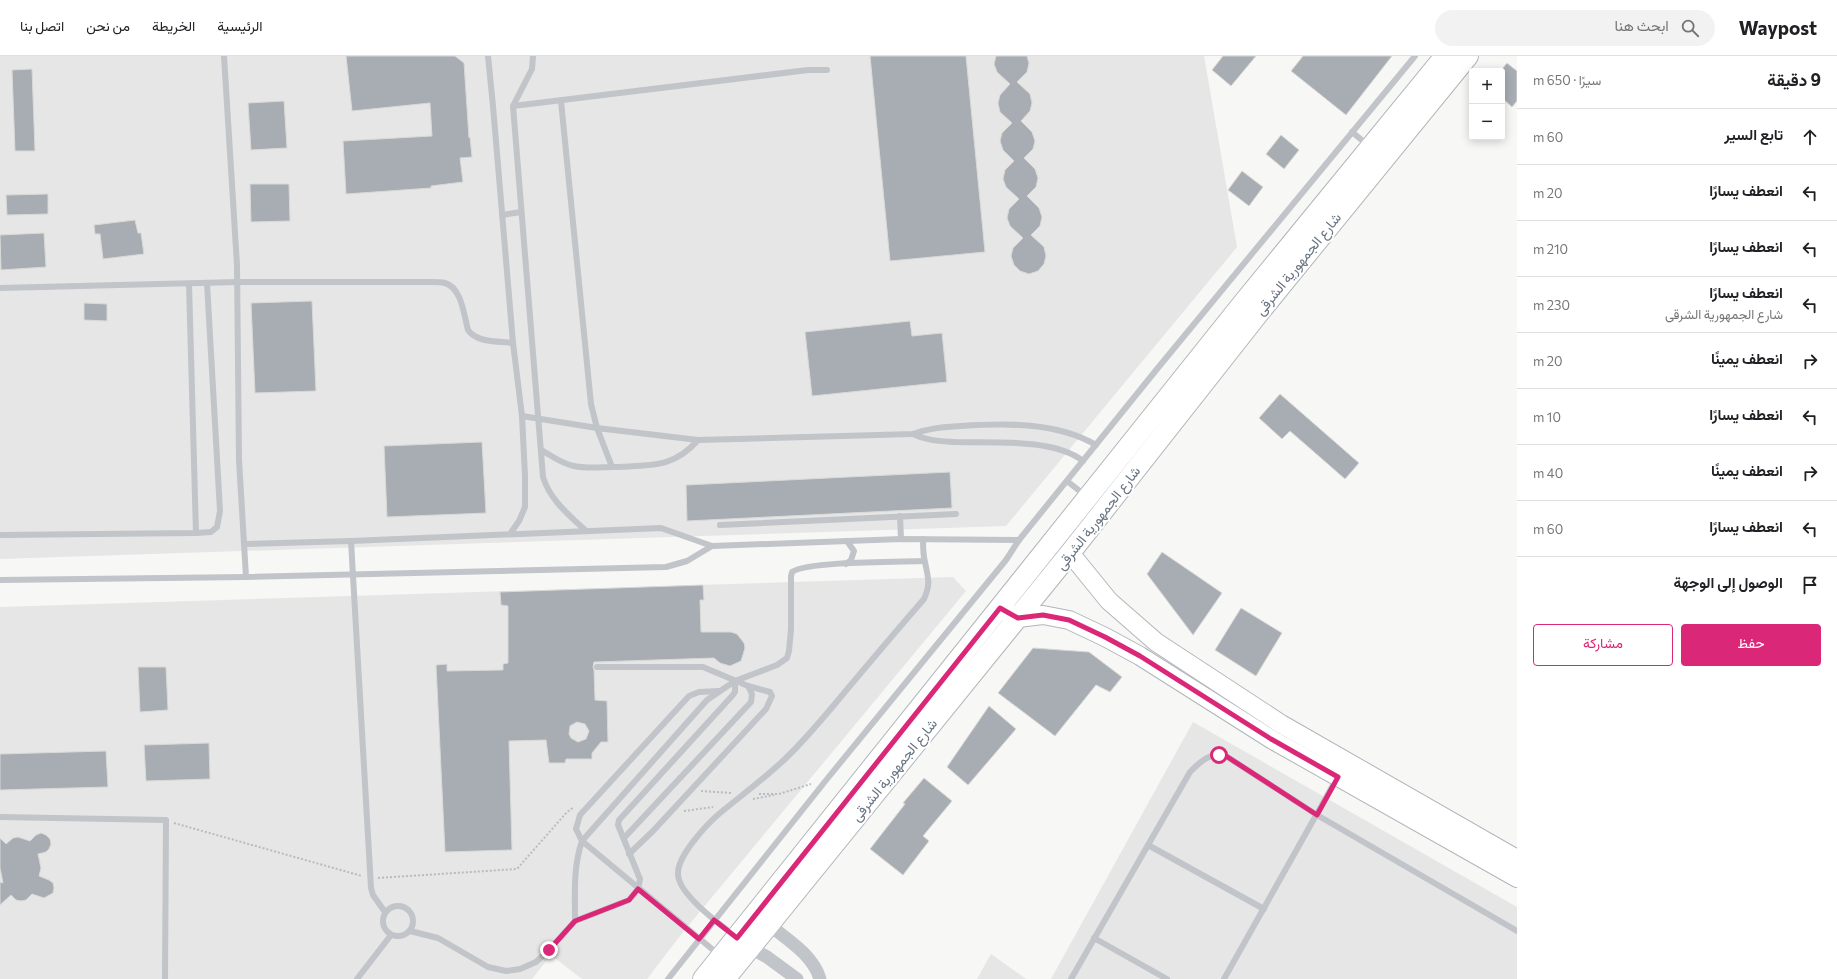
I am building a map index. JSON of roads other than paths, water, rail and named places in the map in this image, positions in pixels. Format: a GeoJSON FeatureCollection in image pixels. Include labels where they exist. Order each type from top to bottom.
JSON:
{"type":"FeatureCollection","features":[{"type":"Feature","properties":{"kind":"main road","name":"شارع الجمهورية الشرقى"},"geometry":{"type":"LineString","coordinates":[[725,979],[743,943],[1000,608],[1370,146],[1445,56]]}},
{"type":"Feature","properties":{"kind":"main road","name":"شارع الجمهورية الشرقى"},"geometry":{"type":"LineString","coordinates":[[762,919],[1018,618],[1258,314],[1468,56]]}},
{"type":"Feature","properties":{"kind":"main road"},"geometry":{"type":"LineString","coordinates":[[1083,503],[1095,521]]}},
{"type":"Feature","properties":{"kind":"main road"},"geometry":{"type":"LineString","coordinates":[[1070,553],[1109,601],[1156,642],[1281,724],[1517,859]]}},
{"type":"Feature","properties":{"kind":"main road"},"geometry":{"type":"LineString","coordinates":[[1000,608],[1018,618],[1043,615],[1058,617],[1069,620],[1099,634],[1140,656],[1271,739],[1517,878]]}},
{"type":"Feature","properties":{"kind":"main road"},"geometry":{"type":"LineString","coordinates":[[1271,739],[1281,724]]}},
{"type":"Feature","properties":{"kind":"main road","name":"شارع الجمهورية الشرقى"},"geometry":{"type":"LineString","coordinates":[[703,979],[721,957],[743,943]]}},
{"type":"Feature","properties":{"kind":"street"},"geometry":{"type":"LineString","coordinates":[[762,919],[802,951],[811,962],[820,979]]}},
{"type":"Feature","properties":{"kind":"street"},"geometry":{"type":"LineString","coordinates":[[743,943],[797,979]]}},
{"type":"Feature","properties":{"kind":"lane"},"geometry":{"type":"LineString","coordinates":[[224,56],[238,282],[239,460],[246,577]]}},
{"type":"Feature","properties":{"kind":"lane"},"geometry":{"type":"LineString","coordinates":[[488,56],[494,106],[513,343],[522,416],[525,476],[525,507],[519,521],[510,534]]}},
{"type":"Feature","properties":{"kind":"lane"},"geometry":{"type":"LineString","coordinates":[[533,56],[532,69],[513,106],[542,477],[546,489],[552,498],[586,531]]}},
{"type":"Feature","properties":{"kind":"lane"},"geometry":{"type":"LineString","coordinates":[[668,979],[827,779],[1006,560],[1019,540],[1415,56]]}},
{"type":"Feature","properties":{"kind":"lane"},"geometry":{"type":"LineString","coordinates":[[513,106],[808,70],[827,70]]}},
{"type":"Feature","properties":{"kind":"lane"},"geometry":{"type":"LineString","coordinates":[[560,101],[588,383],[597,428],[612,467]]}},
{"type":"Feature","properties":{"kind":"lane"},"geometry":{"type":"LineString","coordinates":[[1352,132],[1370,146]]}},
{"type":"Feature","properties":{"kind":"lane"},"geometry":{"type":"LineString","coordinates":[[502,215],[522,212]]}},
{"type":"Feature","properties":{"kind":"lane"},"geometry":{"type":"LineString","coordinates":[[0,288],[238,282],[446,283],[454,289],[459,297],[468,330],[471,335],[476,339],[513,343]]}},
{"type":"Feature","properties":{"kind":"lane"},"geometry":{"type":"LineString","coordinates":[[0,534],[196,533],[214,530],[219,522],[220,511],[208,283]]}},
{"type":"Feature","properties":{"kind":"lane"},"geometry":{"type":"LineString","coordinates":[[189,284],[196,533]]}},
{"type":"Feature","properties":{"kind":"lane"},"geometry":{"type":"LineString","coordinates":[[522,416],[597,428],[698,440],[913,434],[932,428],[982,424],[1018,425],[1065,432],[1096,445]]}},
{"type":"Feature","properties":{"kind":"lane"},"geometry":{"type":"LineString","coordinates":[[913,434],[930,440],[1020,444],[1058,448],[1072,452],[1083,461]]}},
{"type":"Feature","properties":{"kind":"lane"},"geometry":{"type":"LineString","coordinates":[[541,450],[563,462],[584,468],[655,466],[679,458],[690,450],[698,440]]}},
{"type":"Feature","properties":{"kind":"lane"},"geometry":{"type":"LineString","coordinates":[[1067,481],[1083,503]]}},
{"type":"Feature","properties":{"kind":"lane"},"geometry":{"type":"LineString","coordinates":[[720,525],[956,514]]}},
{"type":"Feature","properties":{"kind":"lane"},"geometry":{"type":"LineString","coordinates":[[900,516],[901,539]]}},
{"type":"Feature","properties":{"kind":"lane"},"geometry":{"type":"LineString","coordinates":[[244,544],[661,528],[712,546],[901,539],[1019,540]]}},
{"type":"Feature","properties":{"kind":"lane"},"geometry":{"type":"LineString","coordinates":[[743,943],[714,920],[687,893],[682,886],[678,875],[679,866],[687,851],[707,824],[763,779],[805,738],[924,599],[929,581],[924,561],[923,540]]}},
{"type":"Feature","properties":{"kind":"lane"},"geometry":{"type":"LineString","coordinates":[[352,541],[371,888],[376,900],[385,912]]}},
{"type":"Feature","properties":{"kind":"lane"},"geometry":{"type":"LineString","coordinates":[[846,564],[851,560],[854,551],[848,541]]}},
{"type":"Feature","properties":{"kind":"lane"},"geometry":{"type":"LineString","coordinates":[[0,580],[246,577],[666,567],[687,561],[712,546]]}},
{"type":"Feature","properties":{"kind":"lane"},"geometry":{"type":"LineString","coordinates":[[575,921],[575,875],[578,853],[582,841],[707,700],[735,681],[778,664],[787,658],[791,629],[792,572],[804,567],[924,561]]}},
{"type":"Feature","properties":{"kind":"lane"},"geometry":{"type":"LineString","coordinates":[[597,668],[703,667],[748,686],[770,692],[772,696],[766,709],[653,831],[629,854]]}},
{"type":"Feature","properties":{"kind":"lane"},"geometry":{"type":"LineString","coordinates":[[410,931],[438,938],[483,964],[506,972],[520,969],[536,962],[575,921],[629,900],[638,889],[640,879],[618,825],[619,820],[732,696],[735,692],[735,681]]}},
{"type":"Feature","properties":{"kind":"lane"},"geometry":{"type":"LineString","coordinates":[[624,838],[751,702],[752,694],[748,686]]}},
{"type":"Feature","properties":{"kind":"lane"},"geometry":{"type":"LineString","coordinates":[[720,691],[699,692],[689,696],[580,815],[576,829],[582,841],[721,957]]}},
{"type":"Feature","properties":{"kind":"lane"},"geometry":{"type":"LineString","coordinates":[[1070,979],[1190,772],[1201,761],[1212,755],[1226,756],[1317,815],[1517,931]]}},
{"type":"Feature","properties":{"kind":"lane"},"geometry":{"type":"LineString","coordinates":[[1224,979],[1338,777]]}},
{"type":"Feature","properties":{"kind":"lane"},"geometry":{"type":"LineString","coordinates":[[0,817],[166,820],[165,979]]}},
{"type":"Feature","properties":{"kind":"lane"},"geometry":{"type":"LineString","coordinates":[[1148,845],[1264,909]]}},
{"type":"Feature","properties":{"kind":"lane"},"geometry":{"type":"LineString","coordinates":[[390,907],[404,907],[413,917],[413,924],[410,931],[405,935],[398,937],[391,935],[382,925],[382,918],[385,912],[390,907]]}},
{"type":"Feature","properties":{"kind":"lane"},"geometry":{"type":"LineString","coordinates":[[357,979],[363,976],[391,935]]}},
{"type":"Feature","properties":{"kind":"lane"},"geometry":{"type":"LineString","coordinates":[[1094,938],[1167,979]]}}]}
